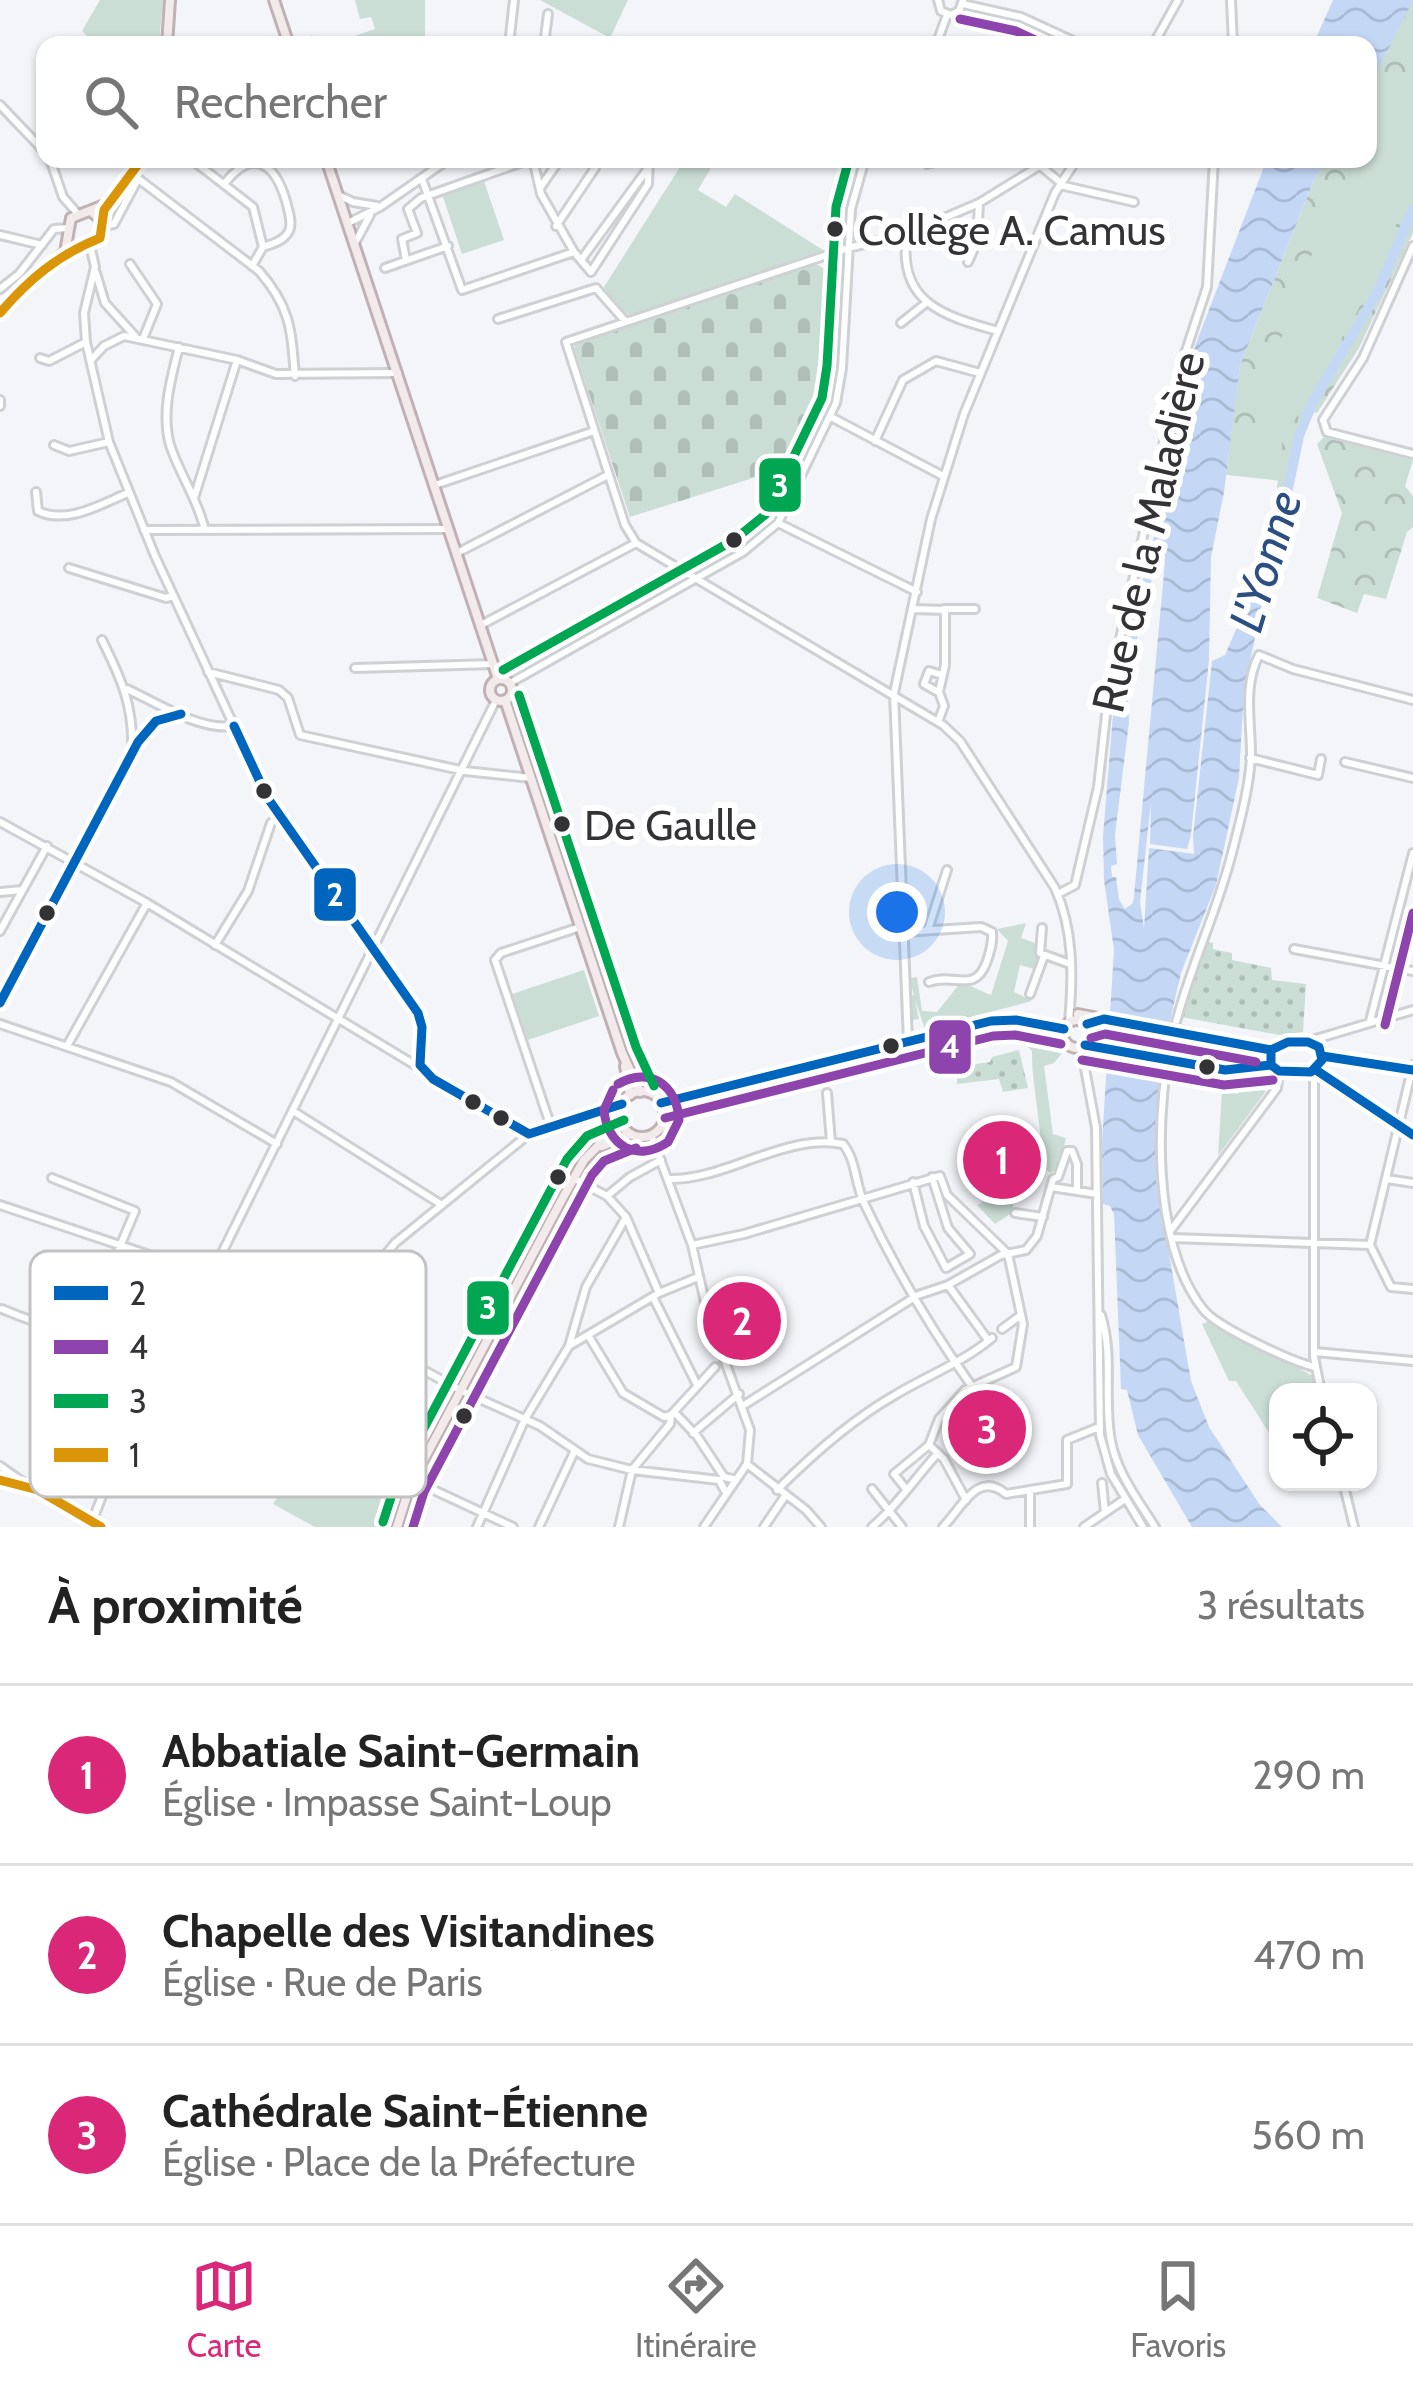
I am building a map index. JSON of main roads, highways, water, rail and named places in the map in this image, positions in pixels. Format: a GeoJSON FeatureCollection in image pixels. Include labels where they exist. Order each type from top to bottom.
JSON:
{"type":"FeatureCollection","features":[{"type":"Feature","properties":{"kind":"main road"},"geometry":{"type":"LineString","coordinates":[[168,36],[170,0]]}},
{"type":"Feature","properties":{"kind":"main road"},"geometry":{"type":"LineString","coordinates":[[274,0],[286,36]]}},
{"type":"Feature","properties":{"kind":"main road"},"geometry":{"type":"LineString","coordinates":[[65,252],[76,214],[107,204],[138,168]]}},
{"type":"Feature","properties":{"kind":"main road"},"geometry":{"type":"LineString","coordinates":[[329,168],[498,679]]}},
{"type":"Feature","properties":{"kind":"main road"},"geometry":{"type":"LineString","coordinates":[[0,313],[22,287],[65,252],[100,238],[107,204]]}},
{"type":"Feature","properties":{"kind":"main road"},"geometry":{"type":"LineString","coordinates":[[92,212],[102,223]]}},
{"type":"Feature","properties":{"kind":"main road"},"geometry":{"type":"LineString","coordinates":[[68,231],[86,246]]}},
{"type":"Feature","properties":{"kind":"main road"},"geometry":{"type":"LineString","coordinates":[[498,679],[510,683],[511,694],[500,700]]}},
{"type":"Feature","properties":{"kind":"main road"},"geometry":{"type":"LineString","coordinates":[[498,679],[489,688],[500,700],[531,778],[635,1093]]}},
{"type":"Feature","properties":{"kind":"main road"},"geometry":{"type":"LineString","coordinates":[[595,1149],[630,1134],[651,1135],[669,1112],[812,1070],[990,1027],[1041,1030],[1101,1018],[1271,1050],[1309,1041],[1320,1051],[1413,1068]]}},
{"type":"Feature","properties":{"kind":"main road"},"geometry":{"type":"LineString","coordinates":[[661,1102],[1000,1020],[1074,1024],[1091,1035],[1083,1046]]}},
{"type":"Feature","properties":{"kind":"main road"},"geometry":{"type":"LineString","coordinates":[[1074,1024],[1069,1046],[1225,1070],[1315,1070],[1413,1135]]}},
{"type":"Feature","properties":{"kind":"main road"},"geometry":{"type":"LineString","coordinates":[[1271,1050],[1275,1068]]}},
{"type":"Feature","properties":{"kind":"main road"},"geometry":{"type":"LineString","coordinates":[[1315,1070],[1320,1051]]}},
{"type":"Feature","properties":{"kind":"main road"},"geometry":{"type":"LineString","coordinates":[[426,1457],[573,1178],[620,1120],[622,1104],[635,1093],[653,1094],[669,1112]]}},
{"type":"Feature","properties":{"kind":"main road"},"geometry":{"type":"LineString","coordinates":[[620,1120],[630,1134]]}},
{"type":"Feature","properties":{"kind":"main road"},"geometry":{"type":"LineString","coordinates":[[0,1480],[30,1486]]}},
{"type":"Feature","properties":{"kind":"main road"},"geometry":{"type":"LineString","coordinates":[[47,1497],[101,1527]]}},
{"type":"Feature","properties":{"kind":"main road"},"geometry":{"type":"LineString","coordinates":[[398,1527],[408,1497]]}},
{"type":"Feature","properties":{"kind":"water"},"geometry":{"type":"Polygon","coordinates":[[[1333,0],[1413,0],[1377,71],[1377,36],[1317,36],[1333,0]]]}},
{"type":"Feature","properties":{"kind":"water"},"geometry":{"type":"Polygon","coordinates":[[[1264,168],[1322,168],[1240,365],[1211,557],[1209,660],[1191,835],[1187,849],[1150,844],[1151,802],[1140,902],[1144,928],[1149,848],[1194,854],[1212,661],[1225,655],[1255,586],[1265,590],[1244,690],[1239,778],[1216,885],[1181,973],[1162,1055],[1156,1178],[1191,1381],[1209,1427],[1260,1505],[1282,1527],[1192,1527],[1138,1435],[1127,1390],[1121,1389],[1114,1214],[1103,1204],[1102,1142],[1114,950],[1103,836],[1115,690],[1118,685],[1127,686],[1129,722],[1115,835],[1117,864],[1111,866],[1125,909],[1134,896],[1165,562],[1157,562],[1144,607],[1136,605],[1156,529],[1169,437],[1195,346],[1264,168]]]}},
{"type":"Feature","properties":{"kind":"waterway","name":"L'Yonne"},"geometry":{"type":"LineString","coordinates":[[1257,598],[1312,403],[1377,293],[1413,209]]}},
{"type":"Feature","properties":{"kind":"waterway"},"geometry":{"type":"LineString","coordinates":[[1132,639],[1142,593]]}},
{"type":"Feature","properties":{"kind":"waterway"},"geometry":{"type":"LineString","coordinates":[[492,961],[528,1067]]}},
{"type":"Feature","properties":{"kind":"waterway"},"geometry":{"type":"LineString","coordinates":[[529,1072],[542,1111]]}},
{"type":"Feature","properties":{"kind":"place","name":"Collège A. Camus"},"geometry":{"type":"Point","coordinates":[835,229]}},
{"type":"Feature","properties":{"kind":"place","name":"De Gaulle"},"geometry":{"type":"Point","coordinates":[562,824]}},
{"type":"Feature","properties":{"kind":"place","name":"Abbatiale Saint-Germain"},"geometry":{"type":"Point","coordinates":[1002,1160]}},
{"type":"Feature","properties":{"kind":"place","name":"Chapelle des Visitandines"},"geometry":{"type":"Point","coordinates":[742,1321]}},
{"type":"Feature","properties":{"kind":"place","name":"Cathédrale Saint-Étienne"},"geometry":{"type":"Point","coordinates":[987,1429]}}]}
